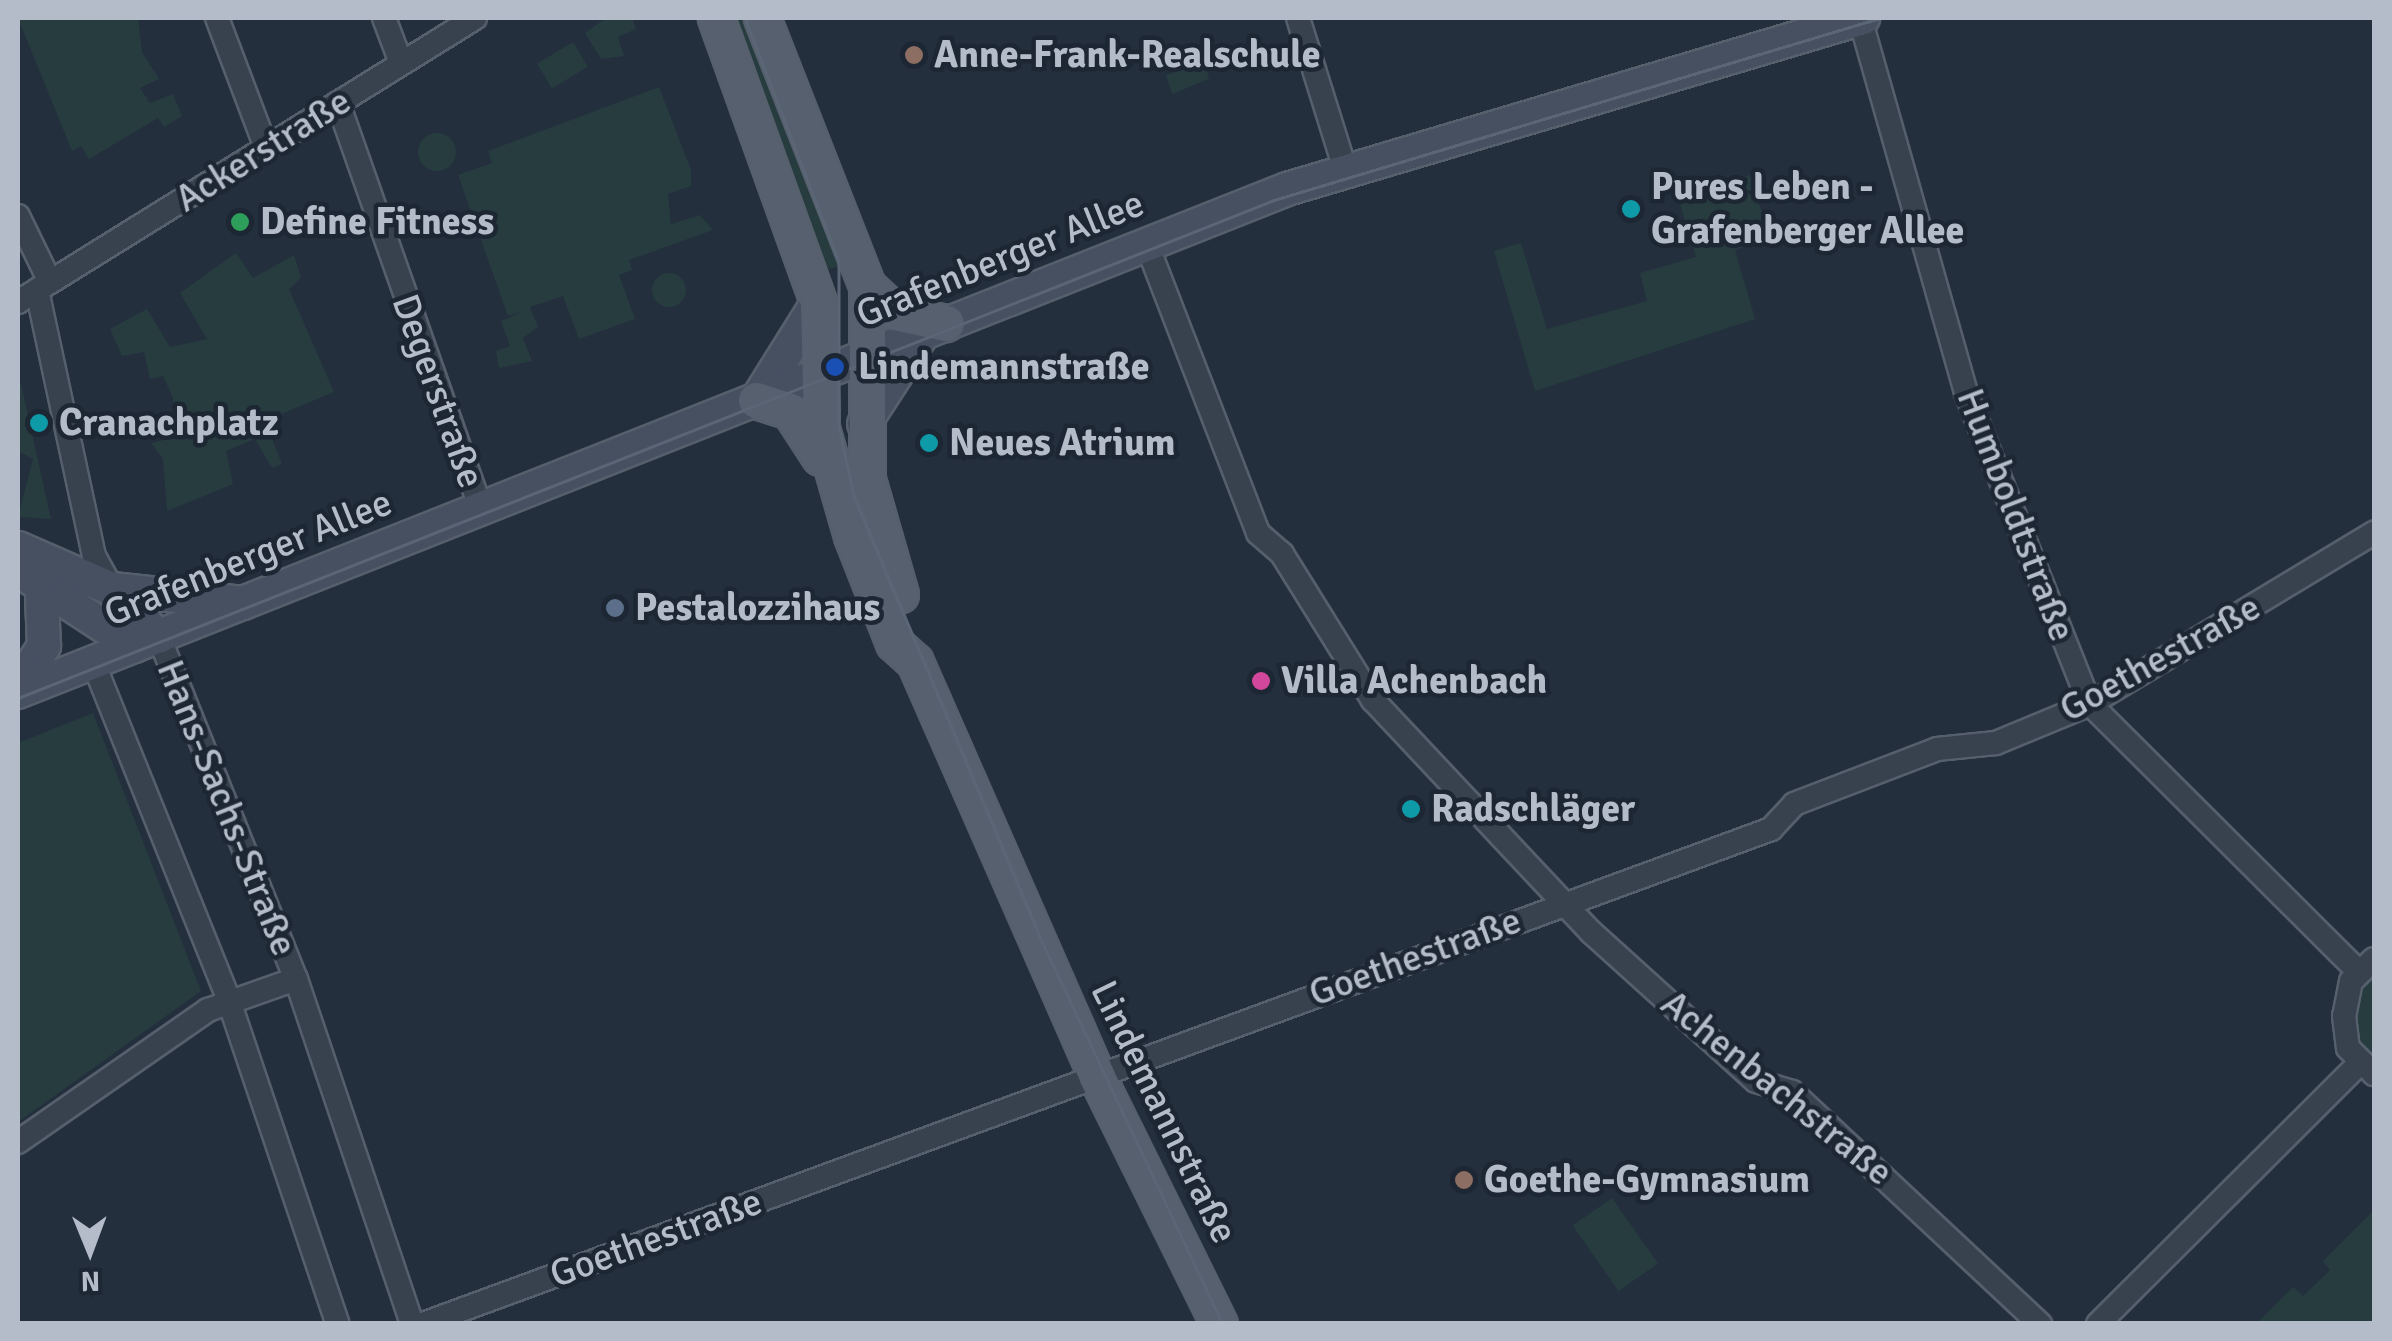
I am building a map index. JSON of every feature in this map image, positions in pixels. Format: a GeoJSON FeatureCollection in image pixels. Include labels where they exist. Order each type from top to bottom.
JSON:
{"type":"FeatureCollection","features":[{"type":"Feature","properties":{"kind":"main road","name":"Lindemannstraße"},"geometry":{"type":"LineString","coordinates":[[716,18],[818,302],[830,475],[894,644],[915,662],[1097,1076],[1218,1324]]}},
{"type":"Feature","properties":{"kind":"main road"},"geometry":{"type":"LineString","coordinates":[[762,18],[867,286],[895,312],[934,328],[864,424],[844,386],[820,374]]}},
{"type":"Feature","properties":{"kind":"main road","name":"Grafenberger Allee"},"geometry":{"type":"LineString","coordinates":[[18,689],[1344,170],[1861,18]]}},
{"type":"Feature","properties":{"kind":"main road","name":"Lindemannstraße"},"geometry":{"type":"LineString","coordinates":[[867,286],[864,424],[870,499],[916,634],[915,662]]}},
{"type":"Feature","properties":{"kind":"main road"},"geometry":{"type":"LineString","coordinates":[[830,475],[801,421],[757,399],[818,302],[866,356]]}},
{"type":"Feature","properties":{"kind":"main road"},"geometry":{"type":"LineString","coordinates":[[25,572],[112,590],[243,603]]}},
{"type":"Feature","properties":{"kind":"main road"},"geometry":{"type":"LineString","coordinates":[[25,572],[146,642]]}},
{"type":"Feature","properties":{"kind":"main road"},"geometry":{"type":"LineString","coordinates":[[25,572],[82,635],[93,662]]}},
{"type":"Feature","properties":{"kind":"main road"},"geometry":{"type":"LineString","coordinates":[[18,689],[44,646],[25,572]]}},
{"type":"Feature","properties":{"kind":"main road"},"geometry":{"type":"LineString","coordinates":[[112,590],[146,642]]}},
{"type":"Feature","properties":{"kind":"street"},"geometry":{"type":"LineString","coordinates":[[217,18],[266,148]]}},
{"type":"Feature","properties":{"kind":"street"},"geometry":{"type":"LineString","coordinates":[[384,18],[402,64]]}},
{"type":"Feature","properties":{"kind":"street","name":"Ackerstraße"},"geometry":{"type":"LineString","coordinates":[[35,292],[475,18]]}},
{"type":"Feature","properties":{"kind":"street"},"geometry":{"type":"LineString","coordinates":[[1298,18],[1344,170]]}},
{"type":"Feature","properties":{"kind":"street","name":"Humboldtstraße"},"geometry":{"type":"LineString","coordinates":[[1861,18],[1966,392],[2090,704],[2366,965],[2344,1016],[2367,1068]]}},
{"type":"Feature","properties":{"kind":"street","name":"Degerstraße"},"geometry":{"type":"LineString","coordinates":[[338,103],[480,510]]}},
{"type":"Feature","properties":{"kind":"street"},"geometry":{"type":"LineString","coordinates":[[18,216],[94,556],[112,590]]}},
{"type":"Feature","properties":{"kind":"street","name":"Achenbachstraße"},"geometry":{"type":"LineString","coordinates":[[1146,245],[1258,533],[1282,554],[1372,700],[1566,901],[1756,1081],[1792,1092],[2040,1324]]}},
{"type":"Feature","properties":{"kind":"street","name":"Goethestraße"},"geometry":{"type":"LineString","coordinates":[[423,1324],[1566,901],[1771,829],[1794,804],[1938,749],[1996,743],[2090,704],[2374,534]]}},
{"type":"Feature","properties":{"kind":"street","name":"Hans-Sachs-Straße"},"geometry":{"type":"LineString","coordinates":[[146,642],[296,979],[412,1324]]}},
{"type":"Feature","properties":{"kind":"street","name":"Hans-Sachs-Straße"},"geometry":{"type":"LineString","coordinates":[[93,662],[230,1001],[338,1324]]}},
{"type":"Feature","properties":{"kind":"street","name":"Hans-Sachs-Straße"},"geometry":{"type":"LineString","coordinates":[[230,1001],[296,979]]}},
{"type":"Feature","properties":{"kind":"street"},"geometry":{"type":"LineString","coordinates":[[18,1142],[230,1001]]}},
{"type":"Feature","properties":{"kind":"street"},"geometry":{"type":"LineString","coordinates":[[2098,1324],[2367,1068]]}},
{"type":"Feature","properties":{"kind":"green space"},"geometry":{"type":"Polygon","coordinates":[[[18,18],[138,18],[142,52],[159,79],[140,88],[150,103],[173,94],[182,116],[164,127],[158,118],[89,159],[81,146],[72,151],[18,18]]]}},
{"type":"Feature","properties":{"kind":"green space"},"geometry":{"type":"Polygon","coordinates":[[[606,18],[632,18],[636,29],[618,37],[624,56],[601,59],[585,33],[606,18]]]}},
{"type":"Feature","properties":{"kind":"green space"},"geometry":{"type":"Polygon","coordinates":[[[727,18],[752,18],[843,266],[824,270],[727,18]]]}},
{"type":"Feature","properties":{"kind":"green space"},"geometry":{"type":"Polygon","coordinates":[[[573,42],[588,67],[552,88],[537,64],[573,42]]]}},
{"type":"Feature","properties":{"kind":"green space"},"geometry":{"type":"Polygon","coordinates":[[[1205,63],[1209,79],[1172,94],[1166,75],[1205,63]]]}},
{"type":"Feature","properties":{"kind":"green space"},"geometry":{"type":"Polygon","coordinates":[[[659,87],[691,170],[691,186],[668,194],[671,224],[700,215],[713,230],[629,260],[632,270],[619,275],[635,319],[579,339],[563,296],[530,307],[538,327],[523,338],[532,361],[499,368],[496,351],[510,346],[501,321],[524,311],[508,316],[458,175],[492,163],[488,151],[659,87]]]}},
{"type":"Feature","properties":{"kind":"green space"},"geometry":{"type":"Polygon","coordinates":[[[437,133],[450,139],[456,152],[450,165],[437,171],[424,165],[418,152],[424,139],[437,133]]]}},
{"type":"Feature","properties":{"kind":"green space"},"geometry":{"type":"Polygon","coordinates":[[[1750,175],[1770,239],[1735,250],[1755,319],[1535,391],[1494,251],[1521,243],[1547,329],[1647,301],[1640,273],[1696,257],[1678,197],[1750,175]]]}},
{"type":"Feature","properties":{"kind":"green space"},"geometry":{"type":"Polygon","coordinates":[[[236,253],[253,278],[294,255],[301,278],[289,289],[334,392],[265,421],[282,464],[272,468],[255,439],[226,451],[233,484],[167,511],[163,459],[151,443],[176,437],[173,398],[163,376],[150,379],[144,352],[122,356],[110,329],[147,309],[170,347],[207,339],[180,293],[236,253]]]}},
{"type":"Feature","properties":{"kind":"green space"},"geometry":{"type":"Polygon","coordinates":[[[669,273],[681,278],[686,290],[681,302],[669,307],[657,302],[652,290],[657,278],[669,273]]]}},
{"type":"Feature","properties":{"kind":"green space"},"geometry":{"type":"Polygon","coordinates":[[[18,382],[51,519],[18,517],[33,459],[18,451],[18,382]]]}},
{"type":"Feature","properties":{"kind":"green space"},"geometry":{"type":"Polygon","coordinates":[[[93,713],[201,991],[18,1122],[18,743],[93,713]]]}},
{"type":"Feature","properties":{"kind":"green space"},"geometry":{"type":"Polygon","coordinates":[[[2374,962],[2374,1072],[2355,1057],[2352,981],[2374,962]]]}},
{"type":"Feature","properties":{"kind":"green space"},"geometry":{"type":"Polygon","coordinates":[[[1612,1198],[1658,1264],[1619,1291],[1573,1226],[1612,1198]]]}},
{"type":"Feature","properties":{"kind":"green space"},"geometry":{"type":"Polygon","coordinates":[[[2374,1210],[2374,1323],[2257,1323],[2293,1287],[2303,1296],[2330,1270],[2323,1261],[2374,1210]]]}},
{"type":"Feature","properties":{"kind":"tram line"},"geometry":{"type":"LineString","coordinates":[[745,18],[839,261],[839,426],[854,496],[1039,935],[1223,1324]]}},
{"type":"Feature","properties":{"kind":"tram line"},"geometry":{"type":"LineString","coordinates":[[18,698],[1274,200],[1880,18]]}},
{"type":"Feature","properties":{"kind":"place","name":"Anne-Frank-Realschule"},"geometry":{"type":"Point","coordinates":[914,55]}},
{"type":"Feature","properties":{"kind":"place","name":"Pures Leben - Grafenberger Allee"},"geometry":{"type":"Point","coordinates":[1631,209]}},
{"type":"Feature","properties":{"kind":"place","name":"Define Fitness"},"geometry":{"type":"Point","coordinates":[240,222]}},
{"type":"Feature","properties":{"kind":"place","name":"Lindemannstraße"},"geometry":{"type":"Point","coordinates":[835,367]}},
{"type":"Feature","properties":{"kind":"place","name":"Cranachplatz"},"geometry":{"type":"Point","coordinates":[39,423]}},
{"type":"Feature","properties":{"kind":"place","name":"Neues Atrium"},"geometry":{"type":"Point","coordinates":[929,443]}},
{"type":"Feature","properties":{"kind":"place","name":"Pestalozzihaus"},"geometry":{"type":"Point","coordinates":[615,608]}},
{"type":"Feature","properties":{"kind":"place","name":"Villa Achenbach"},"geometry":{"type":"Point","coordinates":[1261,681]}},
{"type":"Feature","properties":{"kind":"place","name":"Radschläger"},"geometry":{"type":"Point","coordinates":[1411,809]}},
{"type":"Feature","properties":{"kind":"place","name":"Goethe-Gymnasium"},"geometry":{"type":"Point","coordinates":[1464,1180]}}]}
